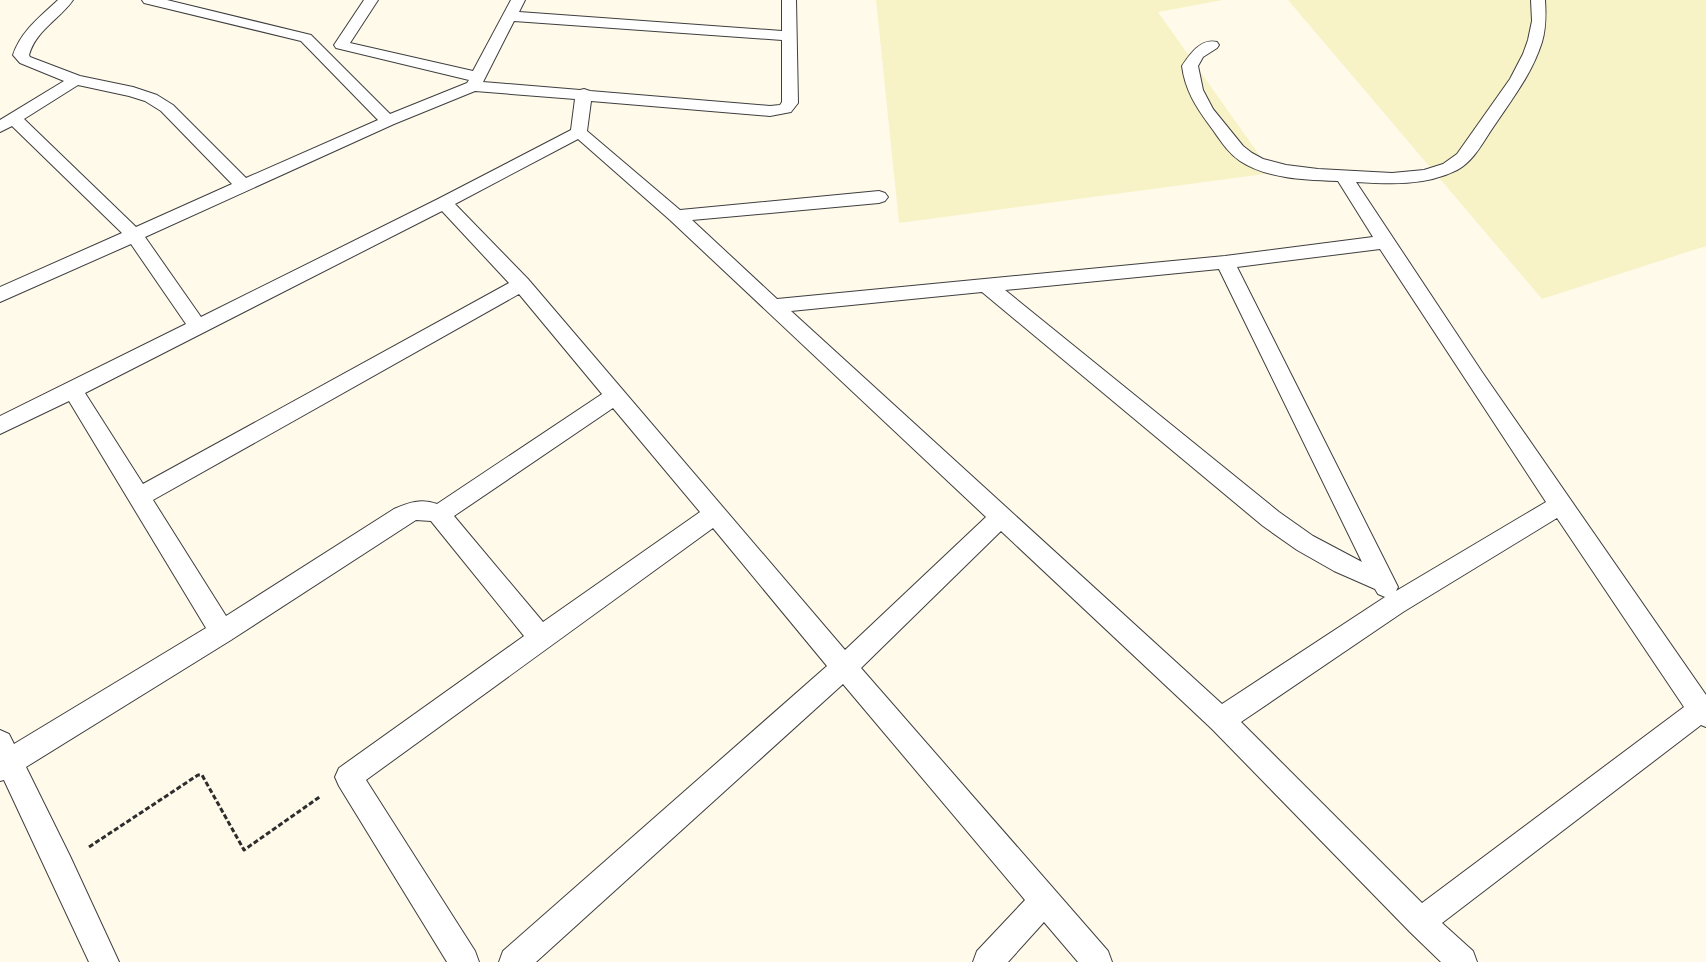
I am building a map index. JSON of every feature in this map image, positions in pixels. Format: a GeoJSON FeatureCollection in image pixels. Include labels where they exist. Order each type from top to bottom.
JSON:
{"type":"FeatureCollection","features":[{"type":"Feature","properties":{"kind":"street"},"geometry":{"type":"LineString","coordinates":[[66,0],[32,34],[22,49],[21,54],[25,60],[76,80],[133,92],[151,98],[166,108],[244,186]]}},
{"type":"Feature","properties":{"kind":"street"},"geometry":{"type":"LineString","coordinates":[[149,0],[341,46],[475,82],[584,94],[770,111],[785,109],[790,103],[789,0]]}},
{"type":"Feature","properties":{"kind":"street"},"geometry":{"type":"LineString","coordinates":[[341,46],[371,0]]}},
{"type":"Feature","properties":{"kind":"street"},"geometry":{"type":"LineString","coordinates":[[0,295],[475,82],[518,0]]}},
{"type":"Feature","properties":{"kind":"street"},"geometry":{"type":"LineString","coordinates":[[1212,46],[1197,54],[1190,66],[1195,89],[1202,104],[1236,149],[1255,162],[1270,168],[1343,176],[1384,178],[1417,176],[1441,171],[1458,163],[1470,150],[1521,72],[1532,50],[1538,27],[1538,0]]}},
{"type":"Feature","properties":{"kind":"street"},"geometry":{"type":"LineString","coordinates":[[509,16],[789,36]]}},
{"type":"Feature","properties":{"kind":"street"},"geometry":{"type":"LineString","coordinates":[[306,38],[388,122]]}},
{"type":"Feature","properties":{"kind":"street"},"geometry":{"type":"LineString","coordinates":[[76,80],[7,123],[134,235],[197,326]]}},
{"type":"Feature","properties":{"kind":"street"},"geometry":{"type":"LineString","coordinates":[[579,132],[584,94]]}},
{"type":"Feature","properties":{"kind":"street"},"geometry":{"type":"LineString","coordinates":[[0,426],[197,326],[444,204],[579,132]]}},
{"type":"Feature","properties":{"kind":"street"},"geometry":{"type":"LineString","coordinates":[[579,132],[676,216],[1221,720],[1420,922],[1462,962]]}},
{"type":"Feature","properties":{"kind":"street"},"geometry":{"type":"LineString","coordinates":[[1343,176],[1559,505],[1703,712],[1420,922]]}},
{"type":"Feature","properties":{"kind":"street"},"geometry":{"type":"LineString","coordinates":[[676,216],[879,197]]}},
{"type":"Feature","properties":{"kind":"street"},"geometry":{"type":"LineString","coordinates":[[444,204],[521,284],[714,514],[1097,962]]}},
{"type":"Feature","properties":{"kind":"street"},"geometry":{"type":"LineString","coordinates":[[772,306],[1225,262],[1385,242]]}},
{"type":"Feature","properties":{"kind":"street"},"geometry":{"type":"LineString","coordinates":[[1225,262],[1395,604]]}},
{"type":"Feature","properties":{"kind":"street"},"geometry":{"type":"LineString","coordinates":[[139,497],[521,284]]}},
{"type":"Feature","properties":{"kind":"street"},"geometry":{"type":"LineString","coordinates":[[986,285],[1271,520],[1305,543],[1342,564],[1384,582]]}},
{"type":"Feature","properties":{"kind":"street"},"geometry":{"type":"LineString","coordinates":[[72,389],[222,632]]}},
{"type":"Feature","properties":{"kind":"street"},"geometry":{"type":"LineString","coordinates":[[439,514],[615,396]]}},
{"type":"Feature","properties":{"kind":"street"},"geometry":{"type":"LineString","coordinates":[[1221,720],[1395,604],[1559,505]]}},
{"type":"Feature","properties":{"kind":"street"},"geometry":{"type":"LineString","coordinates":[[104,962],[60,866],[3,758],[222,632],[402,516],[422,509],[439,514],[542,639]]}},
{"type":"Feature","properties":{"kind":"street"},"geometry":{"type":"LineString","coordinates":[[464,962],[348,777],[714,514]]}},
{"type":"Feature","properties":{"kind":"street"},"geometry":{"type":"LineString","coordinates":[[514,962],[844,667],[1001,517]]}},
{"type":"Feature","properties":{"kind":"street"},"geometry":{"type":"LineString","coordinates":[[988,962],[1044,900]]}},
{"type":"Feature","properties":{"kind":"path"},"geometry":{"type":"LineString","coordinates":[[60,866],[198,775],[202,775],[244,850],[348,777]]}},
{"type":"Feature","properties":{"kind":"shaded area"},"geometry":{"type":"Polygon","coordinates":[[[876,0],[1223,0],[1158,12],[1272,173],[899,223],[876,0]]]}},
{"type":"Feature","properties":{"kind":"shaded area"},"geometry":{"type":"Polygon","coordinates":[[[1288,0],[1706,0],[1706,246],[1542,299],[1288,0]]]}}]}
